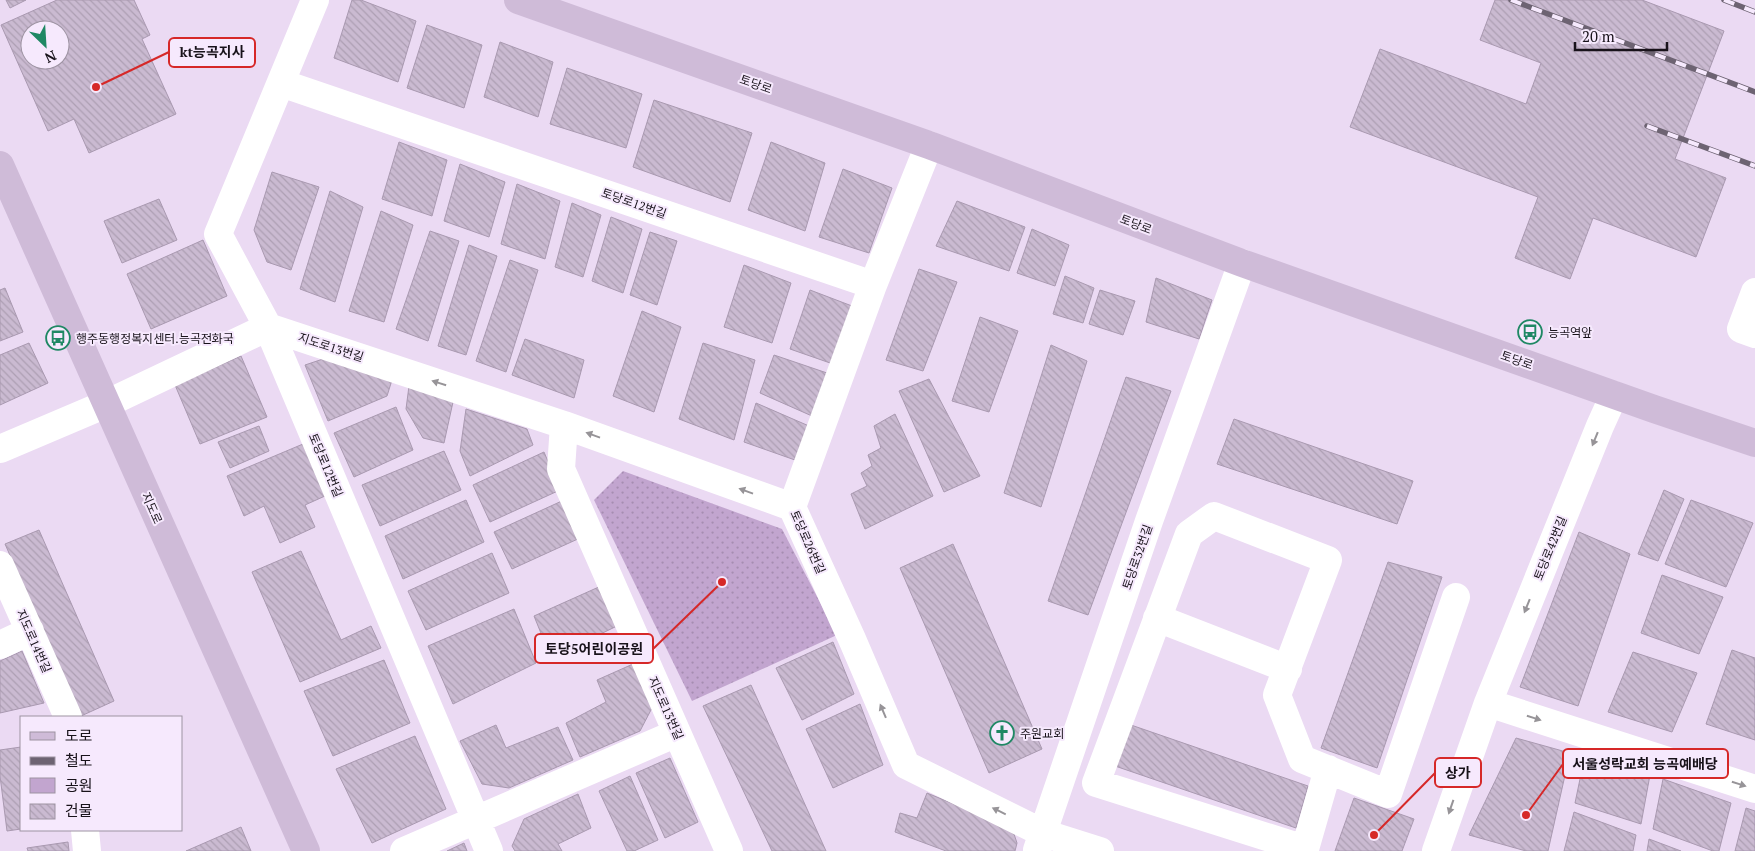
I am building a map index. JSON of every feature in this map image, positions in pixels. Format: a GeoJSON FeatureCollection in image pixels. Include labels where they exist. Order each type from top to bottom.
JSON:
{"type":"FeatureCollection","features":[{"type":"Feature","properties":{"kind":"main road","name":"토당로"},"geometry":{"type":"LineString","coordinates":[[518,0],[929,145],[1242,263],[1755,443]]}},
{"type":"Feature","properties":{"kind":"main road","name":"지도로"},"geometry":{"type":"LineString","coordinates":[[0,164],[306,851]]}},
{"type":"Feature","properties":{"kind":"street","name":"토당로12번길"},"geometry":{"type":"LineString","coordinates":[[316,0],[218,234],[268,327],[489,851]]}},
{"type":"Feature","properties":{"kind":"street","name":"토당로12번길"},"geometry":{"type":"LineString","coordinates":[[281,83],[873,285]]}},
{"type":"Feature","properties":{"kind":"street","name":"토당로26번길"},"geometry":{"type":"LineString","coordinates":[[929,145],[873,285],[792,507],[852,639],[906,765],[1039,842],[1100,851]]}},
{"type":"Feature","properties":{"kind":"street","name":"토당로32번길"},"geometry":{"type":"LineString","coordinates":[[1039,842],[1149,521],[1242,263]]}},
{"type":"Feature","properties":{"kind":"street"},"geometry":{"type":"LineString","coordinates":[[1755,292],[1741,329],[1755,334]]}},
{"type":"Feature","properties":{"kind":"street"},"geometry":{"type":"LineString","coordinates":[[0,449],[106,404],[268,327]]}},
{"type":"Feature","properties":{"kind":"street","name":"지도로13번길"},"geometry":{"type":"LineString","coordinates":[[268,327],[564,425],[792,507]]}},
{"type":"Feature","properties":{"kind":"street","name":"토당로42번길"},"geometry":{"type":"LineString","coordinates":[[1436,851],[1488,703],[1614,395]]}},
{"type":"Feature","properties":{"kind":"street","name":"지도로13번길"},"geometry":{"type":"LineString","coordinates":[[564,425],[561,469],[729,851]]}},
{"type":"Feature","properties":{"kind":"street"},"geometry":{"type":"LineString","coordinates":[[1328,769],[1305,849],[1096,783],[1189,534],[1214,516],[1328,560],[1277,695],[1302,758],[1388,794],[1456,597]]}},
{"type":"Feature","properties":{"kind":"street"},"geometry":{"type":"LineString","coordinates":[[1149,521],[1189,534]]}},
{"type":"Feature","properties":{"kind":"street","name":"지도로14번길"},"geometry":{"type":"LineString","coordinates":[[0,565],[68,716]]}},
{"type":"Feature","properties":{"kind":"street"},"geometry":{"type":"LineString","coordinates":[[1158,618],[1288,668]]}},
{"type":"Feature","properties":{"kind":"street"},"geometry":{"type":"LineString","coordinates":[[0,645],[30,631]]}},
{"type":"Feature","properties":{"kind":"street"},"geometry":{"type":"LineString","coordinates":[[1488,703],[1755,789]]}},
{"type":"Feature","properties":{"kind":"street"},"geometry":{"type":"LineString","coordinates":[[404,851],[677,733]]}},
{"type":"Feature","properties":{"kind":"street"},"geometry":{"type":"LineString","coordinates":[[85,831],[87,851]]}},
{"type":"Feature","properties":{"kind":"green space"},"geometry":{"type":"Polygon","coordinates":[[[623,471],[782,529],[837,635],[692,701],[594,500],[623,471]]]}},
{"type":"Feature","properties":{"kind":"building"},"geometry":{"type":"Polygon","coordinates":[[[6,0],[26,0],[10,8],[6,0]]]}},
{"type":"Feature","properties":{"kind":"building"},"geometry":{"type":"Polygon","coordinates":[[[57,0],[134,0],[150,35],[142,39],[176,114],[89,153],[74,119],[48,131],[21,70],[70,70],[70,20],[20,20],[20,68],[1,25],[57,0]]]}},
{"type":"Feature","properties":{"kind":"building"},"geometry":{"type":"Polygon","coordinates":[[[352,0],[361,0],[416,21],[398,82],[334,58],[352,0]]]}},
{"type":"Feature","properties":{"kind":"building"},"geometry":{"type":"Polygon","coordinates":[[[1495,0],[1642,0],[1724,31],[1675,159],[1726,178],[1696,257],[1593,218],[1570,279],[1515,258],[1538,197],[1350,127],[1380,49],[1526,104],[1541,63],[1480,40],[1495,0]]]}},
{"type":"Feature","properties":{"kind":"building"},"geometry":{"type":"Polygon","coordinates":[[[427,25],[482,45],[464,108],[407,88],[427,25]]]}},
{"type":"Feature","properties":{"kind":"building"},"geometry":{"type":"Polygon","coordinates":[[[500,42],[553,62],[538,117],[484,97],[500,42]]]}},
{"type":"Feature","properties":{"kind":"building"},"geometry":{"type":"Polygon","coordinates":[[[567,68],[642,94],[626,148],[550,124],[567,68]]]}},
{"type":"Feature","properties":{"kind":"building"},"geometry":{"type":"Polygon","coordinates":[[[654,100],[752,133],[730,202],[633,167],[654,100]]]}},
{"type":"Feature","properties":{"kind":"building"},"geometry":{"type":"Polygon","coordinates":[[[399,142],[447,160],[432,216],[382,199],[399,142]]]}},
{"type":"Feature","properties":{"kind":"building"},"geometry":{"type":"Polygon","coordinates":[[[771,142],[825,163],[805,231],[748,210],[771,142]]]}},
{"type":"Feature","properties":{"kind":"building"},"geometry":{"type":"Polygon","coordinates":[[[460,164],[505,182],[489,237],[444,221],[460,164]]]}},
{"type":"Feature","properties":{"kind":"building"},"geometry":{"type":"Polygon","coordinates":[[[843,169],[892,188],[869,253],[819,237],[843,169]]]}},
{"type":"Feature","properties":{"kind":"building"},"geometry":{"type":"Polygon","coordinates":[[[272,172],[319,187],[291,270],[267,262],[254,230],[272,172]]]}},
{"type":"Feature","properties":{"kind":"building"},"geometry":{"type":"Polygon","coordinates":[[[517,184],[560,201],[545,259],[501,244],[517,184]]]}},
{"type":"Feature","properties":{"kind":"building"},"geometry":{"type":"Polygon","coordinates":[[[330,191],[363,207],[335,302],[300,289],[330,191]]]}},
{"type":"Feature","properties":{"kind":"building"},"geometry":{"type":"Polygon","coordinates":[[[159,199],[177,240],[122,263],[104,221],[159,199]]]}},
{"type":"Feature","properties":{"kind":"building"},"geometry":{"type":"Polygon","coordinates":[[[957,201],[1025,227],[1009,271],[936,246],[957,201]]]}},
{"type":"Feature","properties":{"kind":"building"},"geometry":{"type":"Polygon","coordinates":[[[572,203],[601,215],[583,277],[555,267],[572,203]]]}},
{"type":"Feature","properties":{"kind":"building"},"geometry":{"type":"Polygon","coordinates":[[[381,211],[413,225],[384,322],[349,311],[381,211]]]}},
{"type":"Feature","properties":{"kind":"building"},"geometry":{"type":"Polygon","coordinates":[[[611,217],[642,229],[623,293],[592,281],[611,217]]]}},
{"type":"Feature","properties":{"kind":"building"},"geometry":{"type":"Polygon","coordinates":[[[1032,229],[1069,245],[1055,286],[1017,273],[1032,229]]]}},
{"type":"Feature","properties":{"kind":"building"},"geometry":{"type":"Polygon","coordinates":[[[430,231],[459,241],[428,341],[396,329],[430,231]]]}},
{"type":"Feature","properties":{"kind":"building"},"geometry":{"type":"Polygon","coordinates":[[[650,232],[677,241],[657,305],[630,295],[650,232]]]}},
{"type":"Feature","properties":{"kind":"building"},"geometry":{"type":"Polygon","coordinates":[[[203,240],[227,296],[151,329],[127,274],[203,240]]]}},
{"type":"Feature","properties":{"kind":"building"},"geometry":{"type":"Polygon","coordinates":[[[469,245],[497,256],[466,355],[438,346],[469,245]]]}},
{"type":"Feature","properties":{"kind":"building"},"geometry":{"type":"Polygon","coordinates":[[[510,260],[538,270],[506,372],[476,361],[510,260]]]}},
{"type":"Feature","properties":{"kind":"building"},"geometry":{"type":"Polygon","coordinates":[[[744,265],[791,283],[772,343],[724,327],[744,265]]]}},
{"type":"Feature","properties":{"kind":"building"},"geometry":{"type":"Polygon","coordinates":[[[919,269],[957,282],[923,371],[886,360],[919,269]]]}},
{"type":"Feature","properties":{"kind":"building"},"geometry":{"type":"Polygon","coordinates":[[[1065,276],[1094,288],[1083,323],[1053,314],[1065,276]]]}},
{"type":"Feature","properties":{"kind":"building"},"geometry":{"type":"Polygon","coordinates":[[[1156,278],[1212,300],[1199,339],[1146,322],[1156,278]]]}},
{"type":"Feature","properties":{"kind":"building"},"geometry":{"type":"Polygon","coordinates":[[[5,288],[23,332],[0,341],[0,290],[5,288]]]}},
{"type":"Feature","properties":{"kind":"building"},"geometry":{"type":"Polygon","coordinates":[[[810,290],[852,306],[833,364],[790,349],[810,290]]]}},
{"type":"Feature","properties":{"kind":"building"},"geometry":{"type":"Polygon","coordinates":[[[1100,290],[1135,301],[1123,335],[1089,324],[1100,290]]]}},
{"type":"Feature","properties":{"kind":"building"},"geometry":{"type":"Polygon","coordinates":[[[642,311],[681,327],[654,412],[613,396],[642,311]]]}},
{"type":"Feature","properties":{"kind":"building"},"geometry":{"type":"Polygon","coordinates":[[[980,317],[1018,331],[989,412],[952,401],[980,317]]]}},
{"type":"Feature","properties":{"kind":"building"},"geometry":{"type":"Polygon","coordinates":[[[525,339],[584,360],[574,398],[512,375],[525,339]]]}},
{"type":"Feature","properties":{"kind":"building"},"geometry":{"type":"Polygon","coordinates":[[[29,343],[48,383],[0,405],[0,355],[29,343]]]}},
{"type":"Feature","properties":{"kind":"building"},"geometry":{"type":"Polygon","coordinates":[[[703,343],[755,360],[734,440],[679,419],[703,343]]]}},
{"type":"Feature","properties":{"kind":"building"},"geometry":{"type":"Polygon","coordinates":[[[1051,345],[1087,361],[1041,507],[1004,493],[1051,345]]]}},
{"type":"Feature","properties":{"kind":"building"},"geometry":{"type":"Polygon","coordinates":[[[774,355],[830,374],[812,416],[760,393],[774,355]]]}},
{"type":"Feature","properties":{"kind":"building"},"geometry":{"type":"Polygon","coordinates":[[[241,356],[267,417],[200,444],[175,385],[241,356]]]}},
{"type":"Feature","properties":{"kind":"building"},"geometry":{"type":"Polygon","coordinates":[[[326,358],[392,380],[387,396],[328,421],[305,365],[326,358]]]}},
{"type":"Feature","properties":{"kind":"building"},"geometry":{"type":"Polygon","coordinates":[[[1126,377],[1171,391],[1088,615],[1048,601],[1126,377]]]}},
{"type":"Feature","properties":{"kind":"building"},"geometry":{"type":"Polygon","coordinates":[[[929,379],[980,476],[944,492],[899,391],[929,379]]]}},
{"type":"Feature","properties":{"kind":"building"},"geometry":{"type":"Polygon","coordinates":[[[409,386],[453,402],[444,443],[423,438],[406,409],[409,386]]]}},
{"type":"Feature","properties":{"kind":"building"},"geometry":{"type":"Polygon","coordinates":[[[756,403],[809,426],[795,460],[744,442],[756,403]]]}},
{"type":"Feature","properties":{"kind":"building"},"geometry":{"type":"Polygon","coordinates":[[[396,407],[413,450],[354,477],[334,433],[396,407]]]}},
{"type":"Feature","properties":{"kind":"building"},"geometry":{"type":"Polygon","coordinates":[[[466,409],[527,429],[533,445],[470,476],[460,451],[466,409]]]}},
{"type":"Feature","properties":{"kind":"building"},"geometry":{"type":"Polygon","coordinates":[[[895,414],[933,496],[865,529],[851,494],[867,486],[861,473],[872,466],[868,455],[881,448],[874,426],[895,414]]]}},
{"type":"Feature","properties":{"kind":"building"},"geometry":{"type":"Polygon","coordinates":[[[1234,419],[1413,481],[1397,524],[1217,464],[1234,419]]]}},
{"type":"Feature","properties":{"kind":"building"},"geometry":{"type":"Polygon","coordinates":[[[259,426],[269,451],[230,468],[218,442],[259,426]]]}},
{"type":"Feature","properties":{"kind":"building"},"geometry":{"type":"Polygon","coordinates":[[[303,444],[325,496],[305,505],[315,527],[280,543],[264,506],[244,516],[227,476],[303,444]]]}},
{"type":"Feature","properties":{"kind":"building"},"geometry":{"type":"Polygon","coordinates":[[[444,451],[461,490],[380,526],[362,485],[444,451]]]}},
{"type":"Feature","properties":{"kind":"building"},"geometry":{"type":"Polygon","coordinates":[[[544,452],[560,490],[490,522],[473,485],[544,452]]]}},
{"type":"Feature","properties":{"kind":"building"},"geometry":{"type":"Polygon","coordinates":[[[1664,490],[1684,499],[1658,561],[1638,554],[1664,490]]]}},
{"type":"Feature","properties":{"kind":"building"},"geometry":{"type":"Polygon","coordinates":[[[466,500],[484,542],[403,579],[385,536],[466,500]]]}},
{"type":"Feature","properties":{"kind":"building"},"geometry":{"type":"Polygon","coordinates":[[[564,500],[580,538],[512,569],[494,532],[564,500]]]}},
{"type":"Feature","properties":{"kind":"building"},"geometry":{"type":"Polygon","coordinates":[[[1691,500],[1753,523],[1726,587],[1665,564],[1691,500]]]}},
{"type":"Feature","properties":{"kind":"building"},"geometry":{"type":"Polygon","coordinates":[[[39,530],[114,701],[81,716],[5,544],[39,530]]]}},
{"type":"Feature","properties":{"kind":"building"},"geometry":{"type":"Polygon","coordinates":[[[1579,532],[1630,554],[1578,706],[1520,687],[1579,532]]]}},
{"type":"Feature","properties":{"kind":"building"},"geometry":{"type":"Polygon","coordinates":[[[953,544],[1042,749],[989,773],[900,568],[953,544]]]}},
{"type":"Feature","properties":{"kind":"building"},"geometry":{"type":"Polygon","coordinates":[[[301,551],[341,640],[371,626],[381,648],[300,682],[252,572],[301,551]]]}},
{"type":"Feature","properties":{"kind":"building"},"geometry":{"type":"Polygon","coordinates":[[[492,553],[509,593],[426,630],[408,591],[492,553]]]}},
{"type":"Feature","properties":{"kind":"building"},"geometry":{"type":"Polygon","coordinates":[[[1388,562],[1442,577],[1377,768],[1321,748],[1388,562]]]}},
{"type":"Feature","properties":{"kind":"building"},"geometry":{"type":"Polygon","coordinates":[[[1662,575],[1723,597],[1699,654],[1641,633],[1662,575]]]}},
{"type":"Feature","properties":{"kind":"building"},"geometry":{"type":"Polygon","coordinates":[[[601,586],[617,626],[551,658],[534,616],[601,586]]]}},
{"type":"Feature","properties":{"kind":"building"},"geometry":{"type":"Polygon","coordinates":[[[514,609],[536,663],[453,704],[428,646],[514,609]]]}},
{"type":"Feature","properties":{"kind":"building"},"geometry":{"type":"Polygon","coordinates":[[[833,642],[854,694],[802,720],[776,668],[833,642]]]}},
{"type":"Feature","properties":{"kind":"building"},"geometry":{"type":"Polygon","coordinates":[[[1732,650],[1755,658],[1755,740],[1706,724],[1732,650]]]}},
{"type":"Feature","properties":{"kind":"building"},"geometry":{"type":"Polygon","coordinates":[[[22,651],[44,703],[0,713],[0,661],[22,651]]]}},
{"type":"Feature","properties":{"kind":"building"},"geometry":{"type":"Polygon","coordinates":[[[1633,652],[1697,673],[1672,732],[1608,712],[1633,652]]]}},
{"type":"Feature","properties":{"kind":"building"},"geometry":{"type":"Polygon","coordinates":[[[384,660],[410,723],[333,756],[304,691],[384,660]]]}},
{"type":"Feature","properties":{"kind":"building"},"geometry":{"type":"Polygon","coordinates":[[[633,664],[652,708],[640,731],[580,757],[566,723],[606,702],[597,680],[633,664]]]}},
{"type":"Feature","properties":{"kind":"building"},"geometry":{"type":"Polygon","coordinates":[[[751,685],[826,851],[772,851],[703,706],[751,685]]]}},
{"type":"Feature","properties":{"kind":"building"},"geometry":{"type":"Polygon","coordinates":[[[860,704],[883,765],[833,788],[806,729],[860,704]]]}},
{"type":"Feature","properties":{"kind":"building"},"geometry":{"type":"Polygon","coordinates":[[[496,725],[506,748],[558,727],[573,760],[509,788],[482,784],[460,741],[496,725]]]}},
{"type":"Feature","properties":{"kind":"building"},"geometry":{"type":"Polygon","coordinates":[[[1131,725],[1308,786],[1296,828],[1115,766],[1131,725]]]}},
{"type":"Feature","properties":{"kind":"building"},"geometry":{"type":"Polygon","coordinates":[[[415,736],[446,809],[372,843],[336,769],[415,736]]]}},
{"type":"Feature","properties":{"kind":"building"},"geometry":{"type":"Polygon","coordinates":[[[1516,738],[1570,753],[1548,851],[1526,851],[1469,835],[1516,738]]]}},
{"type":"Feature","properties":{"kind":"building"},"geometry":{"type":"Polygon","coordinates":[[[20,747],[20,829],[7,831],[0,776],[0,750],[20,747]]]}},
{"type":"Feature","properties":{"kind":"building"},"geometry":{"type":"Polygon","coordinates":[[[1585,755],[1650,775],[1641,824],[1575,803],[1585,755]]]}},
{"type":"Feature","properties":{"kind":"building"},"geometry":{"type":"Polygon","coordinates":[[[670,758],[698,822],[665,838],[636,773],[670,758]]]}},
{"type":"Feature","properties":{"kind":"building"},"geometry":{"type":"Polygon","coordinates":[[[630,776],[658,840],[634,851],[627,851],[599,791],[630,776]]]}},
{"type":"Feature","properties":{"kind":"building"},"geometry":{"type":"Polygon","coordinates":[[[1663,779],[1731,803],[1719,851],[1713,851],[1653,829],[1663,779]]]}},
{"type":"Feature","properties":{"kind":"building"},"geometry":{"type":"Polygon","coordinates":[[[927,793],[1012,828],[1017,843],[1015,851],[946,851],[895,832],[900,813],[917,818],[927,793]]]}},
{"type":"Feature","properties":{"kind":"building"},"geometry":{"type":"Polygon","coordinates":[[[578,794],[591,828],[558,844],[562,851],[515,851],[512,846],[524,819],[578,794]]]}},
{"type":"Feature","properties":{"kind":"building"},"geometry":{"type":"Polygon","coordinates":[[[1354,798],[1414,819],[1402,851],[1335,851],[1354,798]]]}},
{"type":"Feature","properties":{"kind":"building"},"geometry":{"type":"Polygon","coordinates":[[[1746,808],[1755,811],[1755,851],[1735,851],[1746,808]]]}},
{"type":"Feature","properties":{"kind":"building"},"geometry":{"type":"Polygon","coordinates":[[[1574,812],[1636,835],[1633,851],[1564,851],[1574,812]]]}},
{"type":"Feature","properties":{"kind":"building"},"geometry":{"type":"Polygon","coordinates":[[[241,827],[251,851],[186,851],[241,827]]]}},
{"type":"Feature","properties":{"kind":"building"},"geometry":{"type":"Polygon","coordinates":[[[1649,839],[1681,851],[1647,851],[1649,839]]]}},
{"type":"Feature","properties":{"kind":"building"},"geometry":{"type":"Polygon","coordinates":[[[68,842],[69,851],[28,851],[27,848],[68,842]]]}},
{"type":"Feature","properties":{"kind":"building"},"geometry":{"type":"Polygon","coordinates":[[[464,843],[467,851],[447,851],[464,843]]]}},
{"type":"Feature","properties":{"kind":"railway"},"geometry":{"type":"LineString","coordinates":[[1511,0],[1755,92]]}},
{"type":"Feature","properties":{"kind":"railway"},"geometry":{"type":"LineString","coordinates":[[1724,0],[1755,12]]}},
{"type":"Feature","properties":{"kind":"railway"},"geometry":{"type":"LineString","coordinates":[[1647,126],[1755,166]]}},
{"type":"Feature","properties":{"kind":"place","name":"kt능곡지사"},"geometry":{"type":"Point","coordinates":[96,87]}},
{"type":"Feature","properties":{"kind":"place","name":"능곡역앞"},"geometry":{"type":"Point","coordinates":[1530,332]}},
{"type":"Feature","properties":{"kind":"place","name":"행주동행정복지센터.능곡전화국"},"geometry":{"type":"Point","coordinates":[58,338]}},
{"type":"Feature","properties":{"kind":"place","name":"토당5어린이공원"},"geometry":{"type":"Point","coordinates":[722,582]}},
{"type":"Feature","properties":{"kind":"place","name":"주원교회"},"geometry":{"type":"Point","coordinates":[1002,733]}},
{"type":"Feature","properties":{"kind":"place","name":"서울성락교회 능곡예배당"},"geometry":{"type":"Point","coordinates":[1526,815]}},
{"type":"Feature","properties":{"kind":"place","name":"상가"},"geometry":{"type":"Point","coordinates":[1374,835]}}]}
